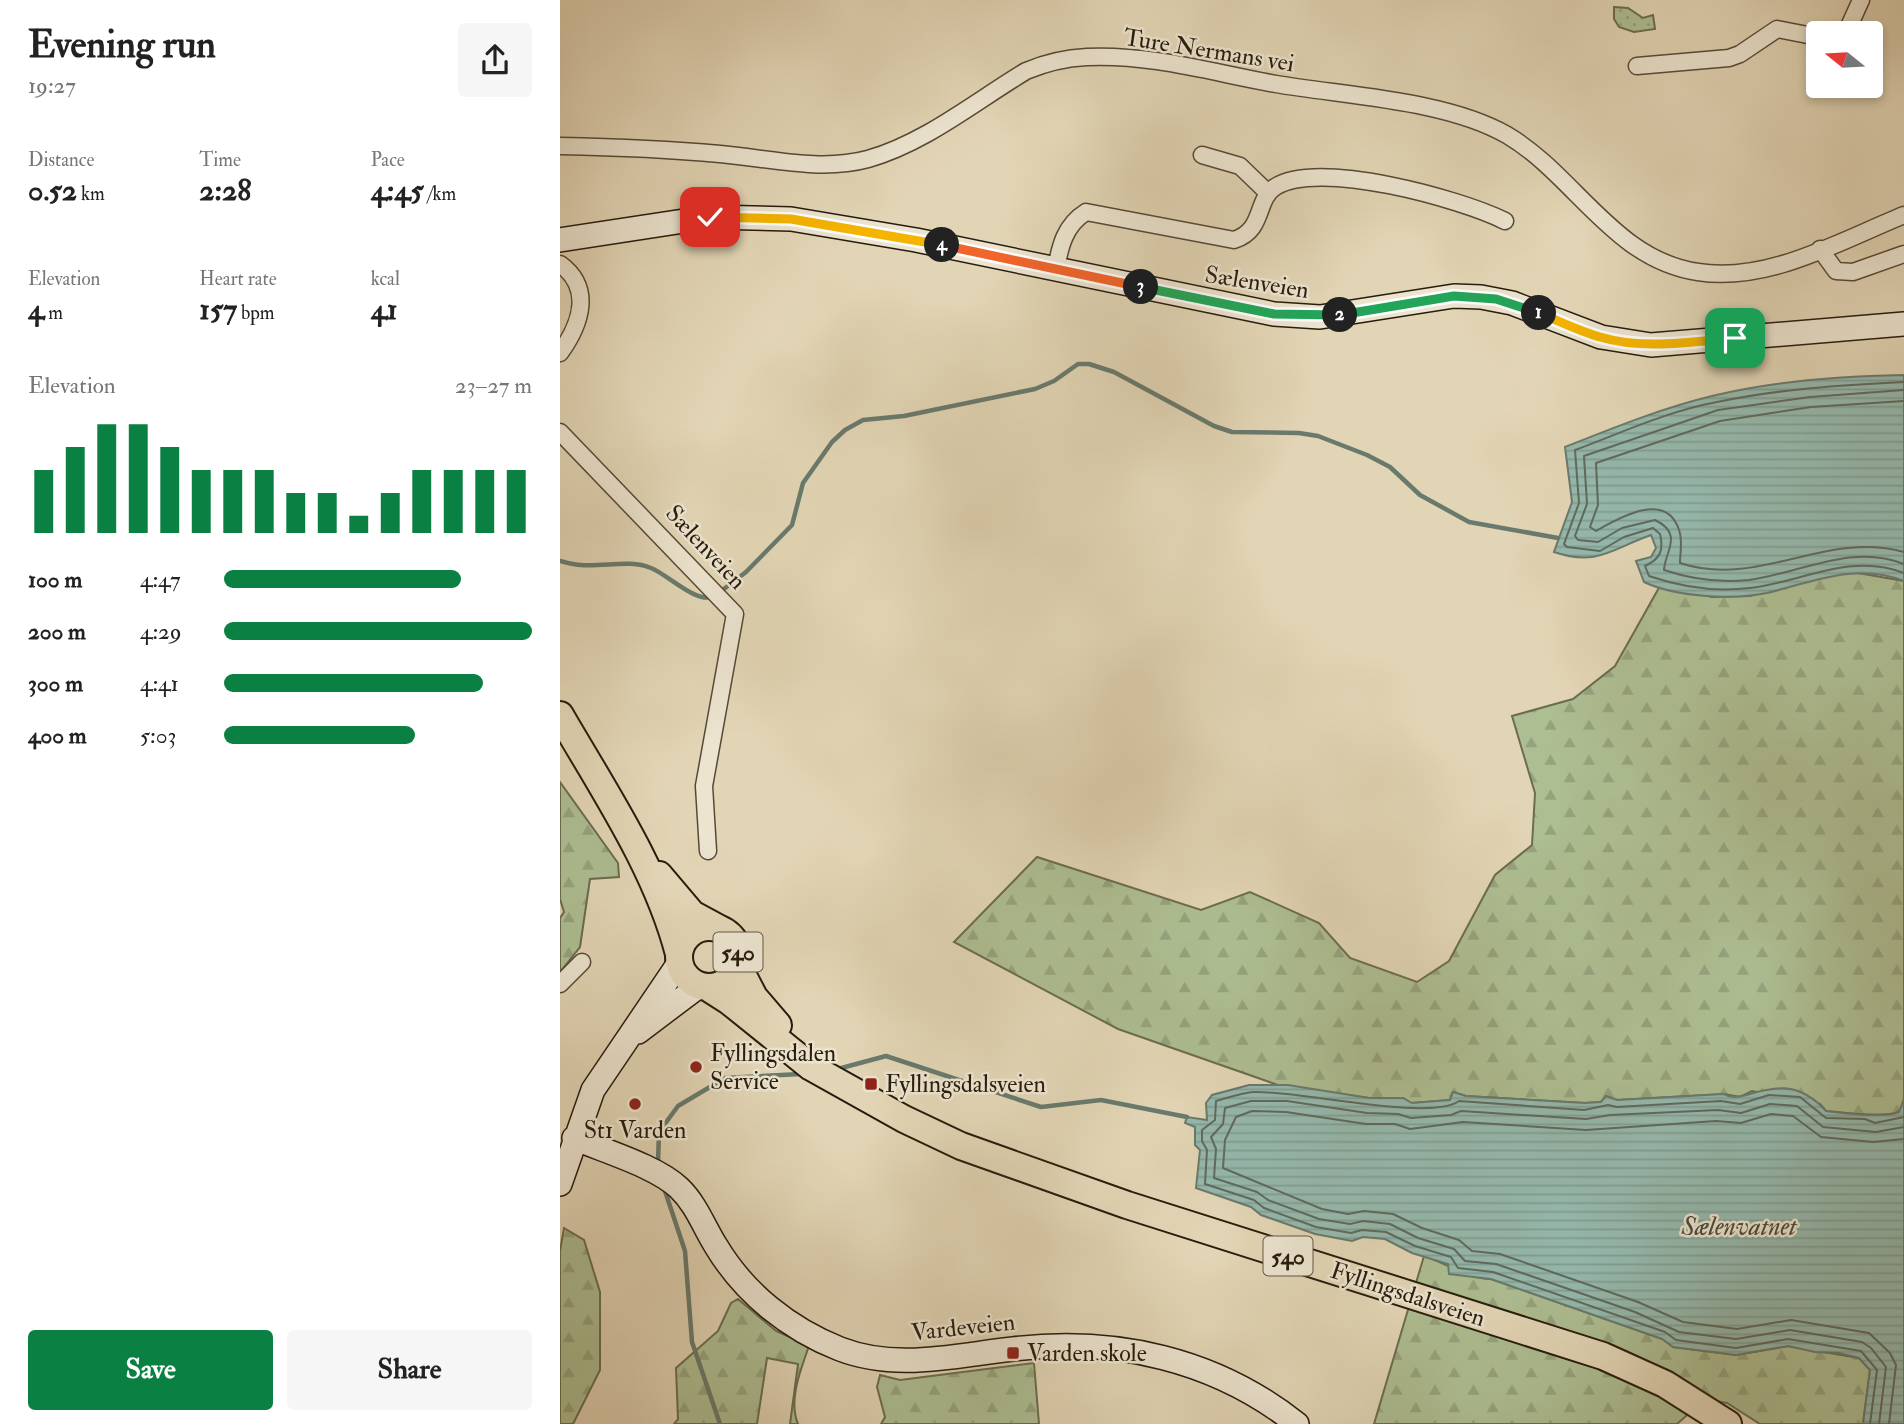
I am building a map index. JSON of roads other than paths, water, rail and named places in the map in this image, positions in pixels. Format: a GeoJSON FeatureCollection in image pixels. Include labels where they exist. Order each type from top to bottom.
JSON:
{"type":"FeatureCollection","features":[{"type":"Feature","properties":{"kind":"main road","name":"540"},"geometry":{"type":"LineString","coordinates":[[560,715],[634,844],[667,913],[687,978],[703,987],[727,981],[738,966],[738,947],[733,939],[692,914],[634,844]]}},
{"type":"Feature","properties":{"kind":"main road","name":"540"},"geometry":{"type":"LineString","coordinates":[[679,959],[685,939],[691,933],[709,927],[718,928]]}},
{"type":"Feature","properties":{"kind":"main road","name":"Fyllingsdalsveien"},"geometry":{"type":"LineString","coordinates":[[738,966],[764,1010],[847,1087]]}},
{"type":"Feature","properties":{"kind":"main road","name":"Fyllingsdalsveien"},"geometry":{"type":"LineString","coordinates":[[703,987],[736,1007],[790,1053],[933,1134],[1063,1184],[1603,1356],[1665,1384],[1728,1424]]}},
{"type":"Feature","properties":{"kind":"street"},"geometry":{"type":"LineString","coordinates":[[1851,21],[1861,0]]}},
{"type":"Feature","properties":{"kind":"street"},"geometry":{"type":"LineString","coordinates":[[1637,66],[1729,58],[1740,54],[1777,29],[1806,35]]}},
{"type":"Feature","properties":{"kind":"street","name":"Ture Nermans vei"},"geometry":{"type":"LineString","coordinates":[[560,146],[646,148],[793,162],[845,163],[869,159],[924,135],[1026,71],[1042,64],[1086,57],[1134,59],[1427,108],[1488,126],[1507,135],[1546,163],[1612,230],[1639,250],[1666,263],[1696,272],[1726,275],[1760,271],[1904,215]]}},
{"type":"Feature","properties":{"kind":"street"},"geometry":{"type":"LineString","coordinates":[[1202,155],[1240,166],[1268,193],[1288,180],[1304,178],[1373,182],[1481,209],[1505,221]]}},
{"type":"Feature","properties":{"kind":"street","name":"Sælenveien"},"geometry":{"type":"LineString","coordinates":[[1056,269],[1064,236],[1072,223],[1086,212],[1234,240],[1244,237],[1257,222],[1268,193]]}},
{"type":"Feature","properties":{"kind":"street","name":"Sælenveien"},"geometry":{"type":"LineString","coordinates":[[560,240],[710,217],[769,217],[836,225],[1293,317],[1355,314],[1454,296],[1481,296],[1512,303],[1601,337],[1651,345],[1904,324]]}},
{"type":"Feature","properties":{"kind":"street"},"geometry":{"type":"LineString","coordinates":[[1820,249],[1836,271],[1853,272],[1904,254]]}},
{"type":"Feature","properties":{"kind":"street"},"geometry":{"type":"LineString","coordinates":[[560,264],[573,276],[582,301],[575,328],[560,353]]}},
{"type":"Feature","properties":{"kind":"street","name":"Sælenveien"},"geometry":{"type":"LineString","coordinates":[[560,432],[735,614],[704,786],[708,851]]}},
{"type":"Feature","properties":{"kind":"street"},"geometry":{"type":"LineString","coordinates":[[560,1184],[593,1090],[679,959]]}},
{"type":"Feature","properties":{"kind":"street"},"geometry":{"type":"LineString","coordinates":[[560,984],[582,962]]}},
{"type":"Feature","properties":{"kind":"street"},"geometry":{"type":"LineString","coordinates":[[627,1040],[703,987]]}},
{"type":"Feature","properties":{"kind":"street","name":"Vardeveien"},"geometry":{"type":"LineString","coordinates":[[574,1138],[676,1185],[694,1205],[736,1275],[757,1297],[790,1322],[841,1349],[874,1357],[922,1360],[1061,1344],[1120,1348],[1164,1356],[1206,1371],[1256,1395],[1297,1424]]}},
{"type":"Feature","properties":{"kind":"water"},"geometry":{"type":"Polygon","coordinates":[[[1904,375],[1904,581],[1869,573],[1852,574],[1818,579],[1767,593],[1704,596],[1672,591],[1644,582],[1636,561],[1651,557],[1656,548],[1651,535],[1594,557],[1582,558],[1554,552],[1572,502],[1565,447],[1656,412],[1735,391],[1807,380],[1904,375]]]}},
{"type":"Feature","properties":{"kind":"water","name":"Sælenvatnet"},"geometry":{"type":"Polygon","coordinates":[[[1249,1085],[1288,1085],[1369,1098],[1403,1098],[1412,1103],[1450,1100],[1453,1092],[1466,1096],[1585,1103],[1601,1102],[1606,1096],[1617,1100],[1724,1094],[1732,1097],[1780,1088],[1795,1090],[1810,1097],[1826,1111],[1874,1115],[1899,1112],[1904,1099],[1904,1424],[1863,1424],[1870,1370],[1859,1358],[1788,1346],[1736,1355],[1673,1347],[1662,1339],[1491,1279],[1449,1274],[1448,1264],[1412,1253],[1385,1239],[1363,1237],[1352,1241],[1315,1234],[1261,1215],[1251,1207],[1196,1188],[1200,1150],[1195,1145],[1195,1127],[1185,1123],[1187,1117],[1207,1120],[1206,1103],[1212,1095],[1249,1085]]]}},
{"type":"Feature","properties":{"kind":"waterway"},"geometry":{"type":"LineString","coordinates":[[720,592],[746,572],[792,525],[803,483],[832,442],[845,430],[863,420],[904,416],[1035,389],[1054,381],[1078,364],[1089,364],[1114,372],[1214,426],[1232,432],[1299,433],[1318,436],[1367,455],[1390,467],[1420,495],[1469,522],[1558,538]]}},
{"type":"Feature","properties":{"kind":"waterway"},"geometry":{"type":"LineString","coordinates":[[560,561],[584,565],[641,565],[658,571],[691,593],[707,598],[713,596]]}},
{"type":"Feature","properties":{"kind":"waterway"},"geometry":{"type":"LineString","coordinates":[[834,1070],[886,1056],[1041,1107],[1101,1100],[1187,1117]]}},
{"type":"Feature","properties":{"kind":"waterway"},"geometry":{"type":"LineString","coordinates":[[658,1163],[659,1132],[678,1106],[725,1078],[801,1074]]}},
{"type":"Feature","properties":{"kind":"waterway"},"geometry":{"type":"LineString","coordinates":[[664,1188],[685,1251],[692,1342],[720,1424]]}},
{"type":"Feature","properties":{"kind":"place","name":"Fyllingsdalen Service"},"geometry":{"type":"Point","coordinates":[696,1067]}},
{"type":"Feature","properties":{"kind":"place","name":"Fyllingsdalsveien"},"geometry":{"type":"Point","coordinates":[871,1084]}},
{"type":"Feature","properties":{"kind":"place","name":"St1 Varden"},"geometry":{"type":"Point","coordinates":[635,1104]}},
{"type":"Feature","properties":{"kind":"place","name":"Varden skole"},"geometry":{"type":"Point","coordinates":[1013,1353]}}]}
